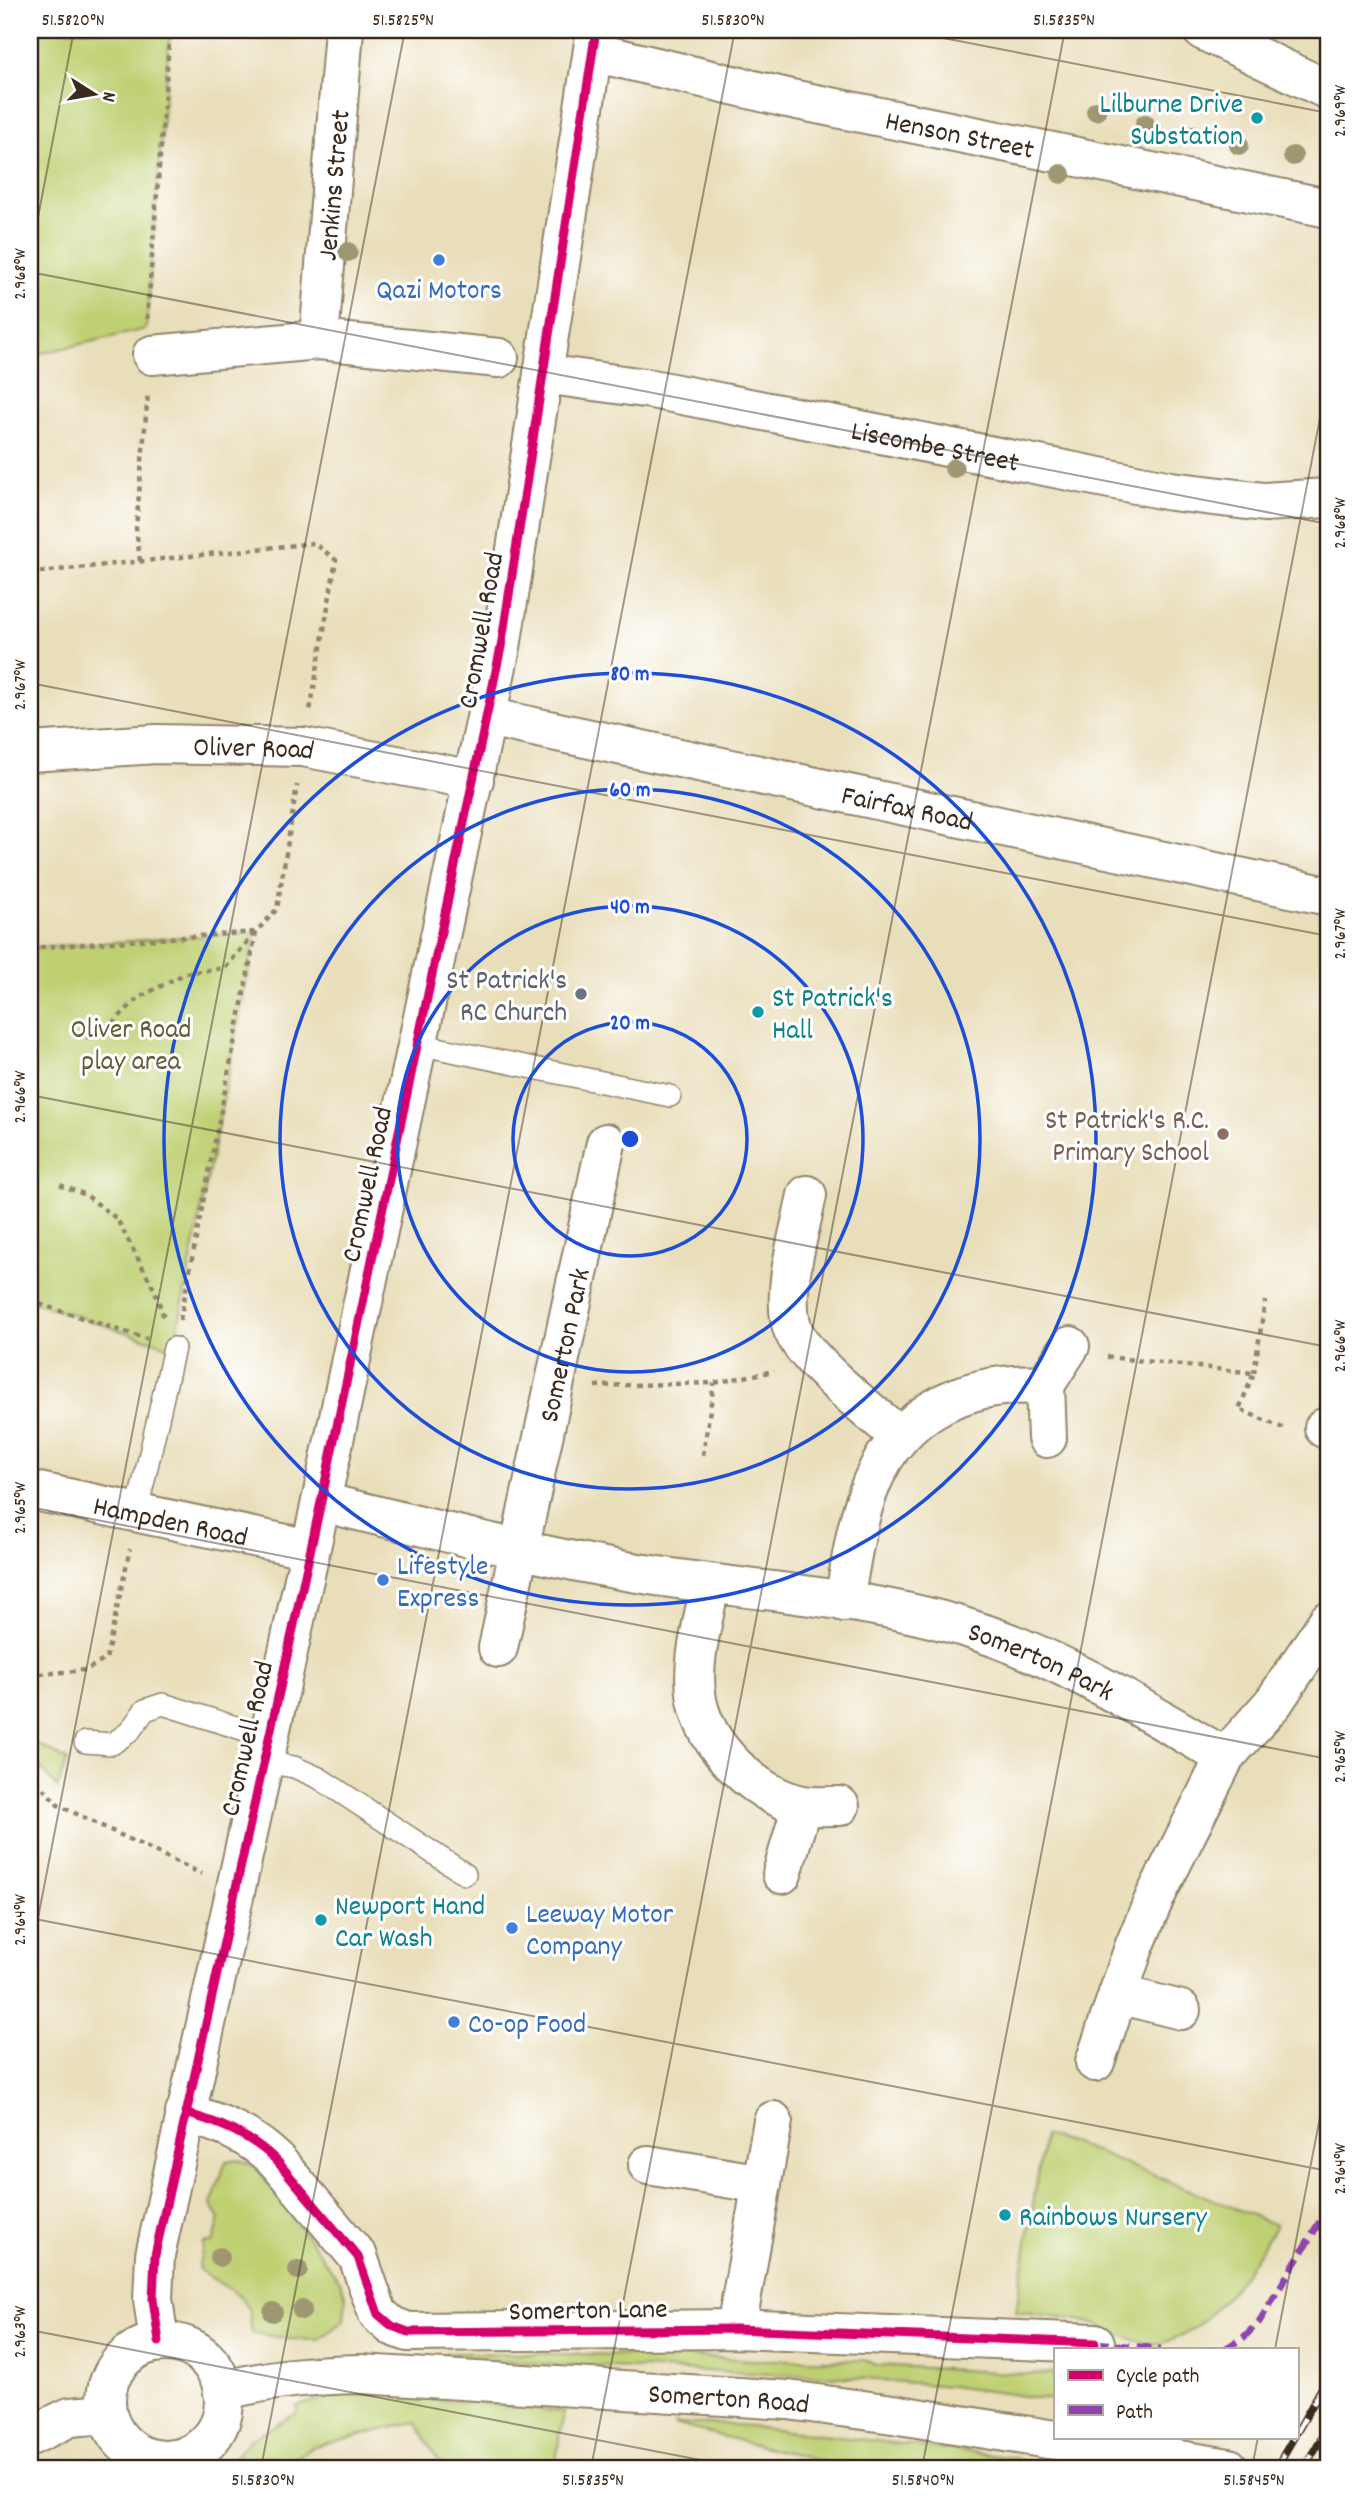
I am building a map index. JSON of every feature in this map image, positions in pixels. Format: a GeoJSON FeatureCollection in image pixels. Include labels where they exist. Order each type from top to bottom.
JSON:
{"type":"FeatureCollection","features":[{"type":"Feature","properties":{"kind":"street","name":"Jenkins Street"},"geometry":{"type":"LineString","coordinates":[[319,340],[344,30]]}},
{"type":"Feature","properties":{"kind":"street"},"geometry":{"type":"LineString","coordinates":[[1202,30],[1328,90]]}},
{"type":"Feature","properties":{"kind":"street","name":"Henson Street"},"geometry":{"type":"LineString","coordinates":[[594,41],[787,98],[1328,208]]}},
{"type":"Feature","properties":{"kind":"street","name":"Cromwell Road"},"geometry":{"type":"LineString","coordinates":[[159,2342],[152,2299],[155,2255],[321,1502],[501,647],[594,41]]}},
{"type":"Feature","properties":{"kind":"street"},"geometry":{"type":"LineString","coordinates":[[152,355],[319,340],[499,358]]}},
{"type":"Feature","properties":{"kind":"street","name":"Liscombe Street"},"geometry":{"type":"LineString","coordinates":[[543,374],[652,389],[1171,491],[1264,502],[1328,498]]}},
{"type":"Feature","properties":{"kind":"street","name":"Fairfax Road"},"geometry":{"type":"LineString","coordinates":[[487,717],[1328,896]]}},
{"type":"Feature","properties":{"kind":"street","name":"Oliver Road"},"geometry":{"type":"LineString","coordinates":[[30,752],[157,744],[303,747],[474,780]]}},
{"type":"Feature","properties":{"kind":"street","name":"Somerton Park"},"geometry":{"type":"LineString","coordinates":[[498,1648],[607,1143]]}},
{"type":"Feature","properties":{"kind":"street"},"geometry":{"type":"LineString","coordinates":[[807,1195],[790,1282],[792,1327],[798,1341],[816,1362],[900,1437]]}},
{"type":"Feature","properties":{"kind":"street"},"geometry":{"type":"LineString","coordinates":[[1047,1438],[1045,1385],[1068,1349]]}},
{"type":"Feature","properties":{"kind":"street"},"geometry":{"type":"LineString","coordinates":[[844,1602],[865,1501],[881,1465],[900,1437],[920,1417],[960,1396],[1001,1384],[1045,1385]]}},
{"type":"Feature","properties":{"kind":"street","name":"Hampden Road"},"geometry":{"type":"LineString","coordinates":[[30,1490],[310,1549]]}},
{"type":"Feature","properties":{"kind":"street","name":"Somerton Park"},"geometry":{"type":"LineString","coordinates":[[321,1502],[519,1549],[626,1571],[844,1602],[918,1615],[970,1629],[1002,1640],[1075,1674],[1225,1757]]}},
{"type":"Feature","properties":{"kind":"street"},"geometry":{"type":"LineString","coordinates":[[710,1584],[696,1679],[697,1700],[703,1718],[723,1752],[740,1771],[769,1791],[802,1805],[840,1807]]}},
{"type":"Feature","properties":{"kind":"street"},"geometry":{"type":"LineString","coordinates":[[1095,2062],[1134,1947],[1155,1897],[1225,1757],[1274,1702],[1328,1621]]}},
{"type":"Feature","properties":{"kind":"street"},"geometry":{"type":"LineString","coordinates":[[782,1874],[802,1805]]}},
{"type":"Feature","properties":{"kind":"street"},"geometry":{"type":"LineString","coordinates":[[1118,1994],[1181,2010]]}},
{"type":"Feature","properties":{"kind":"street","name":"Somerton Lane"},"geometry":{"type":"LineString","coordinates":[[185,2113],[228,2126],[262,2147],[277,2161],[358,2257],[378,2314],[384,2321],[399,2329],[432,2333],[736,2329],[1095,2343]]}},
{"type":"Feature","properties":{"kind":"street"},"geometry":{"type":"LineString","coordinates":[[736,2329],[773,2121]]}},
{"type":"Feature","properties":{"kind":"street"},"geometry":{"type":"LineString","coordinates":[[648,2165],[762,2183]]}},
{"type":"Feature","properties":{"kind":"street"},"geometry":{"type":"LineString","coordinates":[[159,2342],[177,2343],[194,2349],[208,2360],[218,2375],[223,2391],[223,2410],[217,2428],[189,2461],[156,2459],[139,2454],[124,2444],[107,2414],[106,2394],[112,2375],[124,2358],[141,2347],[159,2342]]}},
{"type":"Feature","properties":{"kind":"street","name":"Somerton Road"},"geometry":{"type":"LineString","coordinates":[[223,2391],[259,2381],[311,2375],[361,2374],[788,2400],[906,2416],[1229,2468]]}},
{"type":"Feature","properties":{"kind":"street"},"geometry":{"type":"LineString","coordinates":[[30,2436],[69,2417],[107,2414]]}},
{"type":"Feature","properties":{"kind":"lane"},"geometry":{"type":"LineString","coordinates":[[418,1044],[670,1096]]}},
{"type":"Feature","properties":{"kind":"lane"},"geometry":{"type":"LineString","coordinates":[[137,1511],[174,1348]]}},
{"type":"Feature","properties":{"kind":"lane"},"geometry":{"type":"LineString","coordinates":[[85,1742],[112,1744],[129,1732],[145,1710],[163,1704],[266,1750],[319,1778],[465,1874]]}},
{"type":"Feature","properties":{"kind":"path"},"geometry":{"type":"LineString","coordinates":[[140,561],[136,528],[152,355],[146,329],[170,30]]}},
{"type":"Feature","properties":{"kind":"path"},"geometry":{"type":"LineString","coordinates":[[30,573],[314,543],[336,560],[277,909],[225,968],[186,973],[138,998],[115,1021],[86,1038]]}},
{"type":"Feature","properties":{"kind":"path"},"geometry":{"type":"LineString","coordinates":[[30,948],[257,932]]}},
{"type":"Feature","properties":{"kind":"path"},"geometry":{"type":"LineString","coordinates":[[174,1348],[257,932]]}},
{"type":"Feature","properties":{"kind":"path"},"geometry":{"type":"LineString","coordinates":[[60,1185],[86,1195],[117,1219],[155,1291],[174,1348]]}},
{"type":"Feature","properties":{"kind":"path"},"geometry":{"type":"LineString","coordinates":[[30,1301],[174,1348]]}},
{"type":"Feature","properties":{"kind":"path"},"geometry":{"type":"LineString","coordinates":[[1265,1301],[1254,1373],[1239,1409],[1304,1437],[1326,1429]]}},
{"type":"Feature","properties":{"kind":"path"},"geometry":{"type":"LineString","coordinates":[[1068,1349],[1254,1373]]}},
{"type":"Feature","properties":{"kind":"path"},"geometry":{"type":"LineString","coordinates":[[582,1386],[714,1383],[816,1362]]}},
{"type":"Feature","properties":{"kind":"path"},"geometry":{"type":"LineString","coordinates":[[703,1455],[714,1383]]}},
{"type":"Feature","properties":{"kind":"path"},"geometry":{"type":"LineString","coordinates":[[30,1675],[86,1670],[106,1659],[137,1511]]}},
{"type":"Feature","properties":{"kind":"path"},"geometry":{"type":"LineString","coordinates":[[30,1773],[58,1805],[195,1872],[236,1883]]}},
{"type":"Feature","properties":{"kind":"green space"},"geometry":{"type":"Polygon","coordinates":[[[30,30],[170,30],[146,329],[30,356],[30,30]]]}},
{"type":"Feature","properties":{"kind":"green space","name":"Oliver Road play area"},"geometry":{"type":"Polygon","coordinates":[[[256,932],[174,1348],[30,1301],[30,948],[256,932]]]}},
{"type":"Feature","properties":{"kind":"green space"},"geometry":{"type":"Polygon","coordinates":[[[30,1740],[67,1760],[57,1788],[39,1766],[30,1761],[30,1740]]]}},
{"type":"Feature","properties":{"kind":"green space"},"geometry":{"type":"Polygon","coordinates":[[[1044,2136],[1071,2142],[1276,2225],[1240,2280],[1224,2299],[1190,2330],[1171,2340],[1146,2343],[1091,2323],[1016,2311],[1044,2136]]]}},
{"type":"Feature","properties":{"kind":"green space"},"geometry":{"type":"Polygon","coordinates":[[[237,2159],[260,2172],[341,2283],[346,2297],[344,2320],[319,2340],[289,2339],[252,2333],[249,2311],[241,2297],[198,2269],[204,2243],[213,2243],[220,2219],[211,2205],[226,2161],[237,2159]]]}},
{"type":"Feature","properties":{"kind":"green space"},"geometry":{"type":"Polygon","coordinates":[[[445,2353],[864,2360],[876,2365],[1028,2374],[1054,2373],[1054,2400],[950,2386],[842,2377],[445,2357],[445,2353]]]}},
{"type":"Feature","properties":{"kind":"green space"},"geometry":{"type":"Polygon","coordinates":[[[340,2394],[388,2394],[564,2412],[555,2468],[442,2468],[416,2422],[311,2447],[282,2468],[225,2468],[250,2439],[297,2413],[297,2406],[340,2394]]]}},
{"type":"Feature","properties":{"kind":"green space"},"geometry":{"type":"Polygon","coordinates":[[[673,2424],[722,2424],[1088,2468],[848,2468],[673,2424]]]}},
{"type":"Feature","properties":{"kind":"railway"},"geometry":{"type":"LineString","coordinates":[[1298,2430],[1328,2377]]}},
{"type":"Feature","properties":{"kind":"railway"},"geometry":{"type":"LineString","coordinates":[[1304,2468],[1328,2427]]}},
{"type":"Feature","properties":{"kind":"railway"},"geometry":{"type":"LineString","coordinates":[[1276,2468],[1293,2438]]}},
{"type":"Feature","properties":{"kind":"railway"},"geometry":{"type":"LineString","coordinates":[[1326,2468],[1328,2464]]}},
{"type":"Feature","properties":{"kind":"marked path"},"geometry":{"type":"LineString","coordinates":[[1227,2348],[1244,2337],[1259,2322],[1328,2208]]}},
{"type":"Feature","properties":{"kind":"marked path"},"geometry":{"type":"LineString","coordinates":[[1095,2343],[1150,2348]]}},
{"type":"Feature","properties":{"kind":"cycle path"},"geometry":{"type":"LineString","coordinates":[[159,2342],[153,2299],[155,2255],[321,1502],[501,647],[596,30]]}},
{"type":"Feature","properties":{"kind":"cycle path"},"geometry":{"type":"LineString","coordinates":[[185,2113],[234,2131],[277,2161],[358,2257],[378,2314],[392,2326],[408,2332],[736,2329],[1095,2343]]}},
{"type":"Feature","properties":{"kind":"place","name":"Lilburne Drive Substation"},"geometry":{"type":"Point","coordinates":[1257,118]}},
{"type":"Feature","properties":{"kind":"place","name":"Qazi Motors"},"geometry":{"type":"Point","coordinates":[439,260]}},
{"type":"Feature","properties":{"kind":"place","name":"St Patrick's RC Church"},"geometry":{"type":"Point","coordinates":[581,994]}},
{"type":"Feature","properties":{"kind":"place","name":"St Patrick's Hall"},"geometry":{"type":"Point","coordinates":[758,1012]}},
{"type":"Feature","properties":{"kind":"place","name":"St Patrick's R.C. Primary School"},"geometry":{"type":"Point","coordinates":[1223,1134]}},
{"type":"Feature","properties":{"kind":"place","name":"Lifestyle Express"},"geometry":{"type":"Point","coordinates":[383,1580]}},
{"type":"Feature","properties":{"kind":"place","name":"Newport Hand Car Wash"},"geometry":{"type":"Point","coordinates":[321,1920]}},
{"type":"Feature","properties":{"kind":"place","name":"Leeway Motor Company"},"geometry":{"type":"Point","coordinates":[512,1928]}},
{"type":"Feature","properties":{"kind":"place","name":"Co-op Food"},"geometry":{"type":"Point","coordinates":[454,2022]}},
{"type":"Feature","properties":{"kind":"place","name":"Rainbows Nursery"},"geometry":{"type":"Point","coordinates":[1005,2215]}}]}
